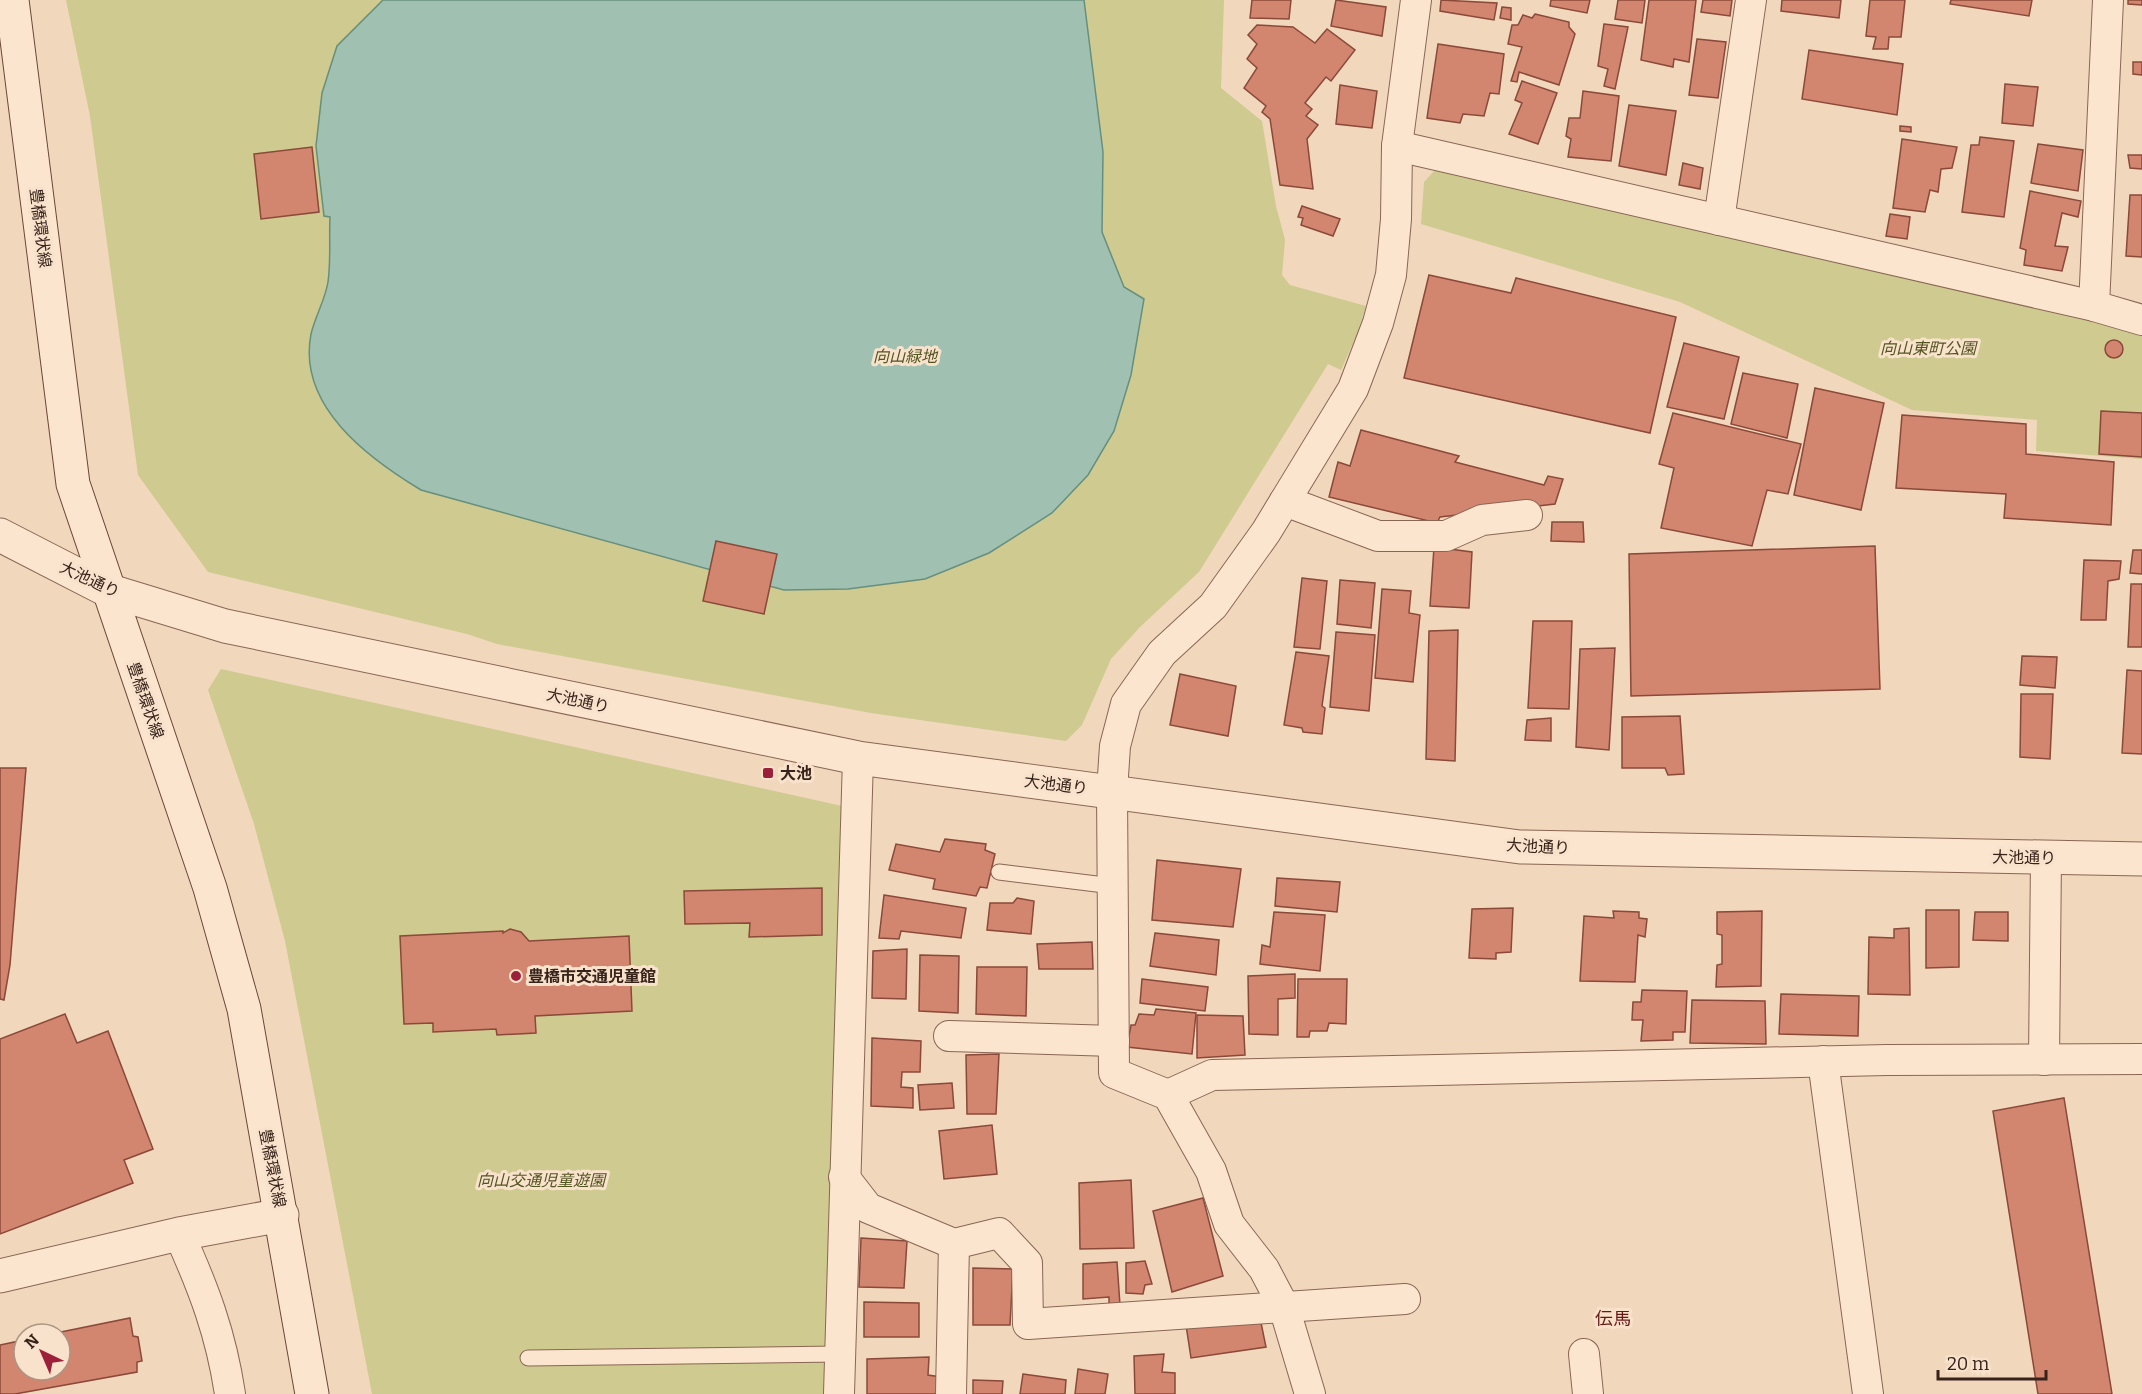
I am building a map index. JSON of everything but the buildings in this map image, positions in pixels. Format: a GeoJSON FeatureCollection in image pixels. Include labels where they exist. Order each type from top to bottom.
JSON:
{"type":"FeatureCollection","features":[{"type":"Feature","properties":{"kind":"street","name":"豊橋環状線"},"geometry":{"type":"LineString","coordinates":[[12,0],[73,484],[107,590],[210,888],[244,1009],[312,1394]]}},
{"type":"Feature","properties":{"kind":"street"},"geometry":{"type":"LineString","coordinates":[[1310,1394],[1284,1307],[1264,1269],[1228,1224],[1210,1171],[1168,1095],[1114,1072],[1112,791],[1115,747],[1126,704],[1162,653],[1213,606],[1285,501],[1353,389],[1378,323],[1391,275],[1396,219],[1397,146],[1416,0]]}},
{"type":"Feature","properties":{"kind":"street"},"geometry":{"type":"LineString","coordinates":[[1719,220],[1751,0]]}},
{"type":"Feature","properties":{"kind":"street"},"geometry":{"type":"LineString","coordinates":[[2094,306],[2108,0]]}},
{"type":"Feature","properties":{"kind":"street"},"geometry":{"type":"LineString","coordinates":[[1397,146],[2094,306],[2142,320]]}},
{"type":"Feature","properties":{"kind":"street"},"geometry":{"type":"LineString","coordinates":[[1285,501],[1378,536],[1446,536],[1482,520],[1527,515]]}},
{"type":"Feature","properties":{"kind":"street","name":"大池通り"},"geometry":{"type":"LineString","coordinates":[[0,535],[107,590],[225,626],[858,758],[1520,847],[2142,859]]}},
{"type":"Feature","properties":{"kind":"street"},"geometry":{"type":"LineString","coordinates":[[839,1394],[858,758]]}},
{"type":"Feature","properties":{"kind":"street"},"geometry":{"type":"LineString","coordinates":[[2044,1060],[2046,857]]}},
{"type":"Feature","properties":{"kind":"street"},"geometry":{"type":"LineString","coordinates":[[949,1036],[1114,1041]]}},
{"type":"Feature","properties":{"kind":"street"},"geometry":{"type":"LineString","coordinates":[[1168,1095],[1212,1075],[1823,1061],[2142,1059]]}},
{"type":"Feature","properties":{"kind":"street"},"geometry":{"type":"LineString","coordinates":[[1823,1061],[1868,1394]]}},
{"type":"Feature","properties":{"kind":"street"},"geometry":{"type":"LineString","coordinates":[[844,1178],[868,1208],[954,1244],[999,1233],[1027,1263],[1028,1324],[1405,1299]]}},
{"type":"Feature","properties":{"kind":"street"},"geometry":{"type":"LineString","coordinates":[[0,1276],[179,1234],[282,1215]]}},
{"type":"Feature","properties":{"kind":"street"},"geometry":{"type":"LineString","coordinates":[[179,1234],[199,1277],[223,1348],[230,1394]]}},
{"type":"Feature","properties":{"kind":"street"},"geometry":{"type":"LineString","coordinates":[[951,1394],[954,1244]]}},
{"type":"Feature","properties":{"kind":"street"},"geometry":{"type":"LineString","coordinates":[[1584,1354],[1588,1394]]}},
{"type":"Feature","properties":{"kind":"lane"},"geometry":{"type":"LineString","coordinates":[[999,872],[1113,886]]}},
{"type":"Feature","properties":{"kind":"lane"},"geometry":{"type":"LineString","coordinates":[[528,1358],[839,1354]]}},
{"type":"Feature","properties":{"kind":"green space","name":"向山緑地"},"geometry":{"type":"Polygon","coordinates":[[[66,0],[1224,0],[1221,88],[1262,121],[1276,206],[1285,240],[1282,275],[1290,285],[1366,306],[1358,332],[1341,370],[1328,364],[1199,572],[1140,627],[1111,659],[1082,725],[1066,741],[871,713],[497,644],[467,634],[208,572],[138,475],[90,116],[66,0]]]}},
{"type":"Feature","properties":{"kind":"green space","name":"向山東町公園"},"geometry":{"type":"Polygon","coordinates":[[[1435,170],[2142,333],[2142,459],[2036,451],[2037,420],[1912,410],[1680,302],[1421,224],[1424,182],[1435,170]]]}},
{"type":"Feature","properties":{"kind":"green space","name":"向山交通児童遊園"},"geometry":{"type":"Polygon","coordinates":[[[221,669],[842,806],[827,1394],[372,1394],[285,941],[254,824],[208,690],[221,669]]]}},
{"type":"Feature","properties":{"kind":"shaded area"},"geometry":{"type":"Polygon","coordinates":[[[383,0],[1084,0],[1103,152],[1102,232],[1124,287],[1144,299],[1131,375],[1114,431],[1088,475],[1052,513],[989,553],[925,579],[848,589],[784,590],[421,490],[400,477],[359,446],[341,427],[326,407],[315,384],[310,360],[311,334],[327,289],[329,266],[330,217],[324,216],[316,146],[322,93],[337,46],[383,0]]]}},
{"type":"Feature","properties":{"kind":"place","name":"大池"},"geometry":{"type":"Point","coordinates":[768,773]}},
{"type":"Feature","properties":{"kind":"place","name":"豊橋市交通児童館"},"geometry":{"type":"Point","coordinates":[516,976]}},
{"type":"Feature","properties":{"kind":"district","name":"伝馬"},"geometry":{"type":"Point","coordinates":[1613,1319]}}]}
